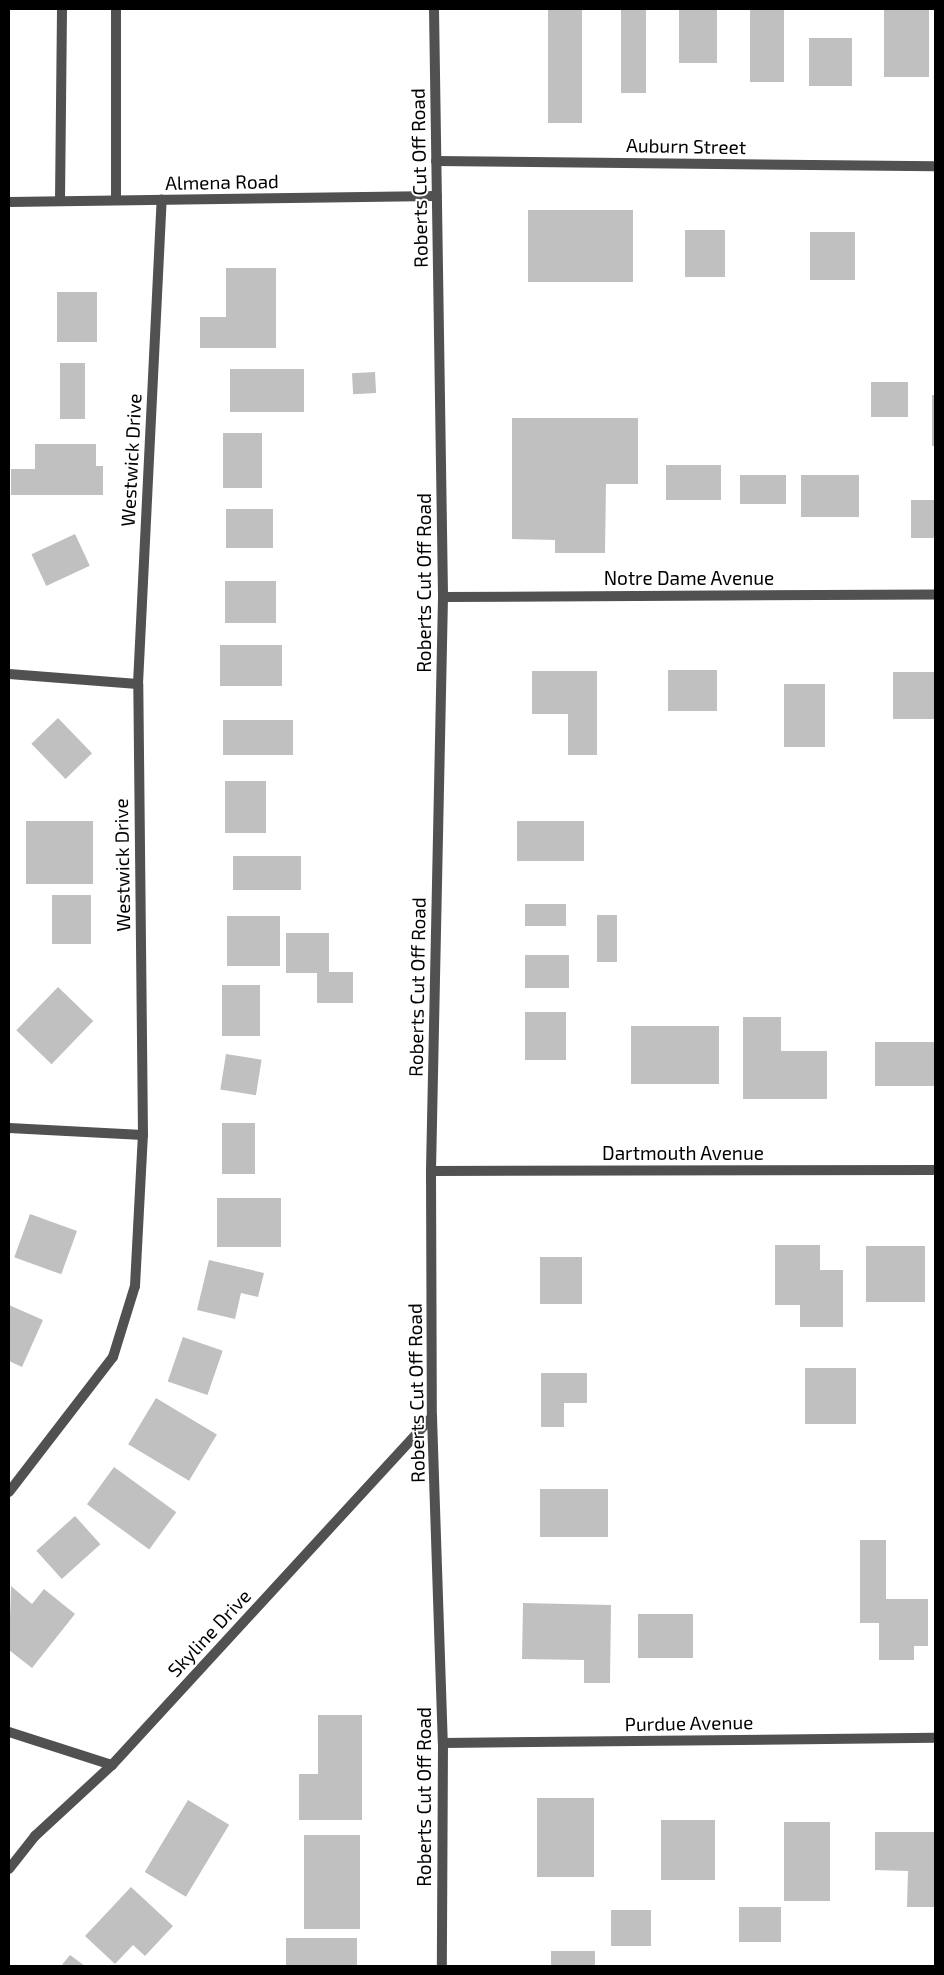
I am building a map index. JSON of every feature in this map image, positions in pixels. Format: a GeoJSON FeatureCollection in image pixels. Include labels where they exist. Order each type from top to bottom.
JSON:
{"type":"FeatureCollection","features":[{"type":"Feature","properties":{"kind":"street"},"geometry":{"type":"LineString","coordinates":[[60,202],[62,9]]}},
{"type":"Feature","properties":{"kind":"street"},"geometry":{"type":"LineString","coordinates":[[116,9],[116,200]]}},
{"type":"Feature","properties":{"kind":"street","name":"Roberts Cut Off Road"},"geometry":{"type":"LineString","coordinates":[[434,9],[443,597],[431,1170],[432,1417],[442,1743],[442,1966]]}},
{"type":"Feature","properties":{"kind":"street","name":"Auburn Street"},"geometry":{"type":"LineString","coordinates":[[436,161],[935,166]]}},
{"type":"Feature","properties":{"kind":"street","name":"Almena Road"},"geometry":{"type":"LineString","coordinates":[[9,202],[437,196]]}},
{"type":"Feature","properties":{"kind":"street","name":"Westwick Drive"},"geometry":{"type":"LineString","coordinates":[[9,1492],[113,1357],[135,1286],[143,1135],[138,684],[162,200]]}},
{"type":"Feature","properties":{"kind":"street","name":"Notre Dame Avenue"},"geometry":{"type":"LineString","coordinates":[[443,597],[935,594]]}},
{"type":"Feature","properties":{"kind":"street"},"geometry":{"type":"LineString","coordinates":[[9,674],[138,684]]}},
{"type":"Feature","properties":{"kind":"street"},"geometry":{"type":"LineString","coordinates":[[9,1128],[143,1135]]}},
{"type":"Feature","properties":{"kind":"street","name":"Dartmouth Avenue"},"geometry":{"type":"LineString","coordinates":[[431,1170],[935,1170]]}},
{"type":"Feature","properties":{"kind":"street","name":"Skyline Drive"},"geometry":{"type":"LineString","coordinates":[[9,1869],[35,1836],[112,1765],[432,1417]]}},
{"type":"Feature","properties":{"kind":"street"},"geometry":{"type":"LineString","coordinates":[[9,1732],[112,1765]]}},
{"type":"Feature","properties":{"kind":"street","name":"Purdue Avenue"},"geometry":{"type":"LineString","coordinates":[[442,1743],[935,1738]]}},
{"type":"Feature","properties":{"kind":"building"},"geometry":{"type":"Polygon","coordinates":[[[548,9],[582,9],[582,123],[548,123],[548,9]]]}},
{"type":"Feature","properties":{"kind":"building"},"geometry":{"type":"Polygon","coordinates":[[[621,9],[646,9],[646,93],[621,93],[621,9]]]}},
{"type":"Feature","properties":{"kind":"building"},"geometry":{"type":"Polygon","coordinates":[[[679,9],[717,9],[717,63],[679,63],[679,9]]]}},
{"type":"Feature","properties":{"kind":"building"},"geometry":{"type":"Polygon","coordinates":[[[750,9],[784,9],[784,82],[750,82],[750,9]]]}},
{"type":"Feature","properties":{"kind":"building"},"geometry":{"type":"Polygon","coordinates":[[[884,9],[929,9],[929,77],[884,77],[884,9]]]}},
{"type":"Feature","properties":{"kind":"building"},"geometry":{"type":"Polygon","coordinates":[[[809,38],[852,38],[852,86],[809,86],[809,38]]]}},
{"type":"Feature","properties":{"kind":"building"},"geometry":{"type":"Polygon","coordinates":[[[528,210],[633,210],[633,282],[528,282],[528,210]]]}},
{"type":"Feature","properties":{"kind":"building"},"geometry":{"type":"Polygon","coordinates":[[[685,230],[725,230],[725,277],[685,277],[685,230]]]}},
{"type":"Feature","properties":{"kind":"building"},"geometry":{"type":"Polygon","coordinates":[[[810,232],[855,232],[855,280],[810,280],[810,232]]]}},
{"type":"Feature","properties":{"kind":"building"},"geometry":{"type":"Polygon","coordinates":[[[226,268],[276,268],[276,348],[200,348],[200,317],[226,317],[226,268]]]}},
{"type":"Feature","properties":{"kind":"building"},"geometry":{"type":"Polygon","coordinates":[[[57,292],[97,292],[97,342],[57,342],[57,292]]]}},
{"type":"Feature","properties":{"kind":"building"},"geometry":{"type":"Polygon","coordinates":[[[60,363],[85,363],[85,419],[60,419],[60,363]]]}},
{"type":"Feature","properties":{"kind":"building"},"geometry":{"type":"Polygon","coordinates":[[[230,369],[304,369],[304,412],[230,412],[230,369]]]}},
{"type":"Feature","properties":{"kind":"building"},"geometry":{"type":"Polygon","coordinates":[[[375,372],[376,393],[353,394],[352,373],[375,372]]]}},
{"type":"Feature","properties":{"kind":"building"},"geometry":{"type":"Polygon","coordinates":[[[871,382],[908,382],[908,417],[871,417],[871,382]]]}},
{"type":"Feature","properties":{"kind":"building"},"geometry":{"type":"Polygon","coordinates":[[[932,395],[935,395],[935,446],[932,446],[932,395]]]}},
{"type":"Feature","properties":{"kind":"building"},"geometry":{"type":"Polygon","coordinates":[[[512,418],[638,418],[638,484],[606,484],[605,553],[555,553],[555,540],[512,539],[512,418]]]}},
{"type":"Feature","properties":{"kind":"building"},"geometry":{"type":"Polygon","coordinates":[[[223,433],[262,433],[262,488],[223,488],[223,433]]]}},
{"type":"Feature","properties":{"kind":"building"},"geometry":{"type":"Polygon","coordinates":[[[35,444],[96,444],[96,466],[103,466],[103,495],[11,495],[11,469],[35,469],[35,444]]]}},
{"type":"Feature","properties":{"kind":"building"},"geometry":{"type":"Polygon","coordinates":[[[666,465],[721,465],[721,500],[666,500],[666,465]]]}},
{"type":"Feature","properties":{"kind":"building"},"geometry":{"type":"Polygon","coordinates":[[[740,475],[786,475],[786,504],[740,504],[740,475]]]}},
{"type":"Feature","properties":{"kind":"building"},"geometry":{"type":"Polygon","coordinates":[[[801,475],[859,475],[859,517],[801,517],[801,475]]]}},
{"type":"Feature","properties":{"kind":"building"},"geometry":{"type":"Polygon","coordinates":[[[911,500],[935,500],[935,538],[911,538],[911,500]]]}},
{"type":"Feature","properties":{"kind":"building"},"geometry":{"type":"Polygon","coordinates":[[[226,509],[273,509],[273,548],[226,548],[226,509]]]}},
{"type":"Feature","properties":{"kind":"building"},"geometry":{"type":"Polygon","coordinates":[[[75,534],[90,566],[46,586],[31,554],[75,534]]]}},
{"type":"Feature","properties":{"kind":"building"},"geometry":{"type":"Polygon","coordinates":[[[225,581],[276,581],[276,623],[225,623],[225,581]]]}},
{"type":"Feature","properties":{"kind":"building"},"geometry":{"type":"Polygon","coordinates":[[[220,645],[282,645],[282,686],[220,686],[220,645]]]}},
{"type":"Feature","properties":{"kind":"building"},"geometry":{"type":"Polygon","coordinates":[[[668,670],[717,670],[717,711],[668,711],[668,670]]]}},
{"type":"Feature","properties":{"kind":"building"},"geometry":{"type":"Polygon","coordinates":[[[532,671],[597,671],[597,755],[568,755],[568,714],[532,714],[532,671]]]}},
{"type":"Feature","properties":{"kind":"building"},"geometry":{"type":"Polygon","coordinates":[[[893,672],[935,672],[935,719],[893,719],[893,672]]]}},
{"type":"Feature","properties":{"kind":"building"},"geometry":{"type":"Polygon","coordinates":[[[784,684],[825,684],[825,747],[784,747],[784,684]]]}},
{"type":"Feature","properties":{"kind":"building"},"geometry":{"type":"Polygon","coordinates":[[[58,718],[92,753],[65,779],[31,744],[58,718]]]}},
{"type":"Feature","properties":{"kind":"building"},"geometry":{"type":"Polygon","coordinates":[[[223,720],[293,720],[293,755],[223,755],[223,720]]]}},
{"type":"Feature","properties":{"kind":"building"},"geometry":{"type":"Polygon","coordinates":[[[225,781],[266,781],[266,833],[225,833],[225,781]]]}},
{"type":"Feature","properties":{"kind":"building"},"geometry":{"type":"Polygon","coordinates":[[[26,821],[93,821],[93,884],[26,884],[26,821]]]}},
{"type":"Feature","properties":{"kind":"building"},"geometry":{"type":"Polygon","coordinates":[[[517,821],[584,821],[584,861],[517,861],[517,821]]]}},
{"type":"Feature","properties":{"kind":"building"},"geometry":{"type":"Polygon","coordinates":[[[233,856],[301,856],[301,890],[233,890],[233,856]]]}},
{"type":"Feature","properties":{"kind":"building"},"geometry":{"type":"Polygon","coordinates":[[[52,895],[91,895],[91,944],[52,944],[52,895]]]}},
{"type":"Feature","properties":{"kind":"building"},"geometry":{"type":"Polygon","coordinates":[[[525,904],[566,904],[566,926],[525,926],[525,904]]]}},
{"type":"Feature","properties":{"kind":"building"},"geometry":{"type":"Polygon","coordinates":[[[597,915],[617,915],[617,962],[597,962],[597,915]]]}},
{"type":"Feature","properties":{"kind":"building"},"geometry":{"type":"Polygon","coordinates":[[[227,916],[280,916],[280,966],[227,966],[227,916]]]}},
{"type":"Feature","properties":{"kind":"building"},"geometry":{"type":"Polygon","coordinates":[[[286,933],[329,933],[329,972],[353,972],[353,1003],[317,1003],[317,973],[286,973],[286,933]]]}},
{"type":"Feature","properties":{"kind":"building"},"geometry":{"type":"Polygon","coordinates":[[[525,955],[569,955],[569,988],[525,988],[525,955]]]}},
{"type":"Feature","properties":{"kind":"building"},"geometry":{"type":"Polygon","coordinates":[[[222,985],[260,985],[260,1036],[222,1036],[222,985]]]}},
{"type":"Feature","properties":{"kind":"building"},"geometry":{"type":"Polygon","coordinates":[[[58,987],[93,1021],[52,1064],[16,1030],[58,987]]]}},
{"type":"Feature","properties":{"kind":"building"},"geometry":{"type":"Polygon","coordinates":[[[525,1012],[566,1012],[566,1060],[525,1060],[525,1012]]]}},
{"type":"Feature","properties":{"kind":"building"},"geometry":{"type":"Polygon","coordinates":[[[743,1017],[781,1017],[781,1051],[827,1051],[827,1099],[743,1099],[743,1017]]]}},
{"type":"Feature","properties":{"kind":"building"},"geometry":{"type":"Polygon","coordinates":[[[631,1026],[719,1026],[719,1084],[631,1084],[631,1026]]]}},
{"type":"Feature","properties":{"kind":"building"},"geometry":{"type":"Polygon","coordinates":[[[875,1042],[935,1042],[935,1086],[875,1086],[875,1042]]]}},
{"type":"Feature","properties":{"kind":"building"},"geometry":{"type":"Polygon","coordinates":[[[226,1054],[262,1060],[256,1095],[220,1090],[226,1054]]]}},
{"type":"Feature","properties":{"kind":"building"},"geometry":{"type":"Polygon","coordinates":[[[222,1123],[255,1123],[255,1174],[222,1174],[222,1123]]]}},
{"type":"Feature","properties":{"kind":"building"},"geometry":{"type":"Polygon","coordinates":[[[217,1198],[281,1198],[281,1247],[217,1247],[217,1198]]]}},
{"type":"Feature","properties":{"kind":"building"},"geometry":{"type":"Polygon","coordinates":[[[30,1214],[77,1231],[61,1274],[14,1257],[30,1214]]]}},
{"type":"Feature","properties":{"kind":"building"},"geometry":{"type":"Polygon","coordinates":[[[775,1245],[820,1245],[820,1270],[843,1270],[843,1327],[800,1327],[800,1305],[775,1305],[775,1245]]]}},
{"type":"Feature","properties":{"kind":"building"},"geometry":{"type":"Polygon","coordinates":[[[866,1246],[925,1246],[925,1302],[866,1302],[866,1246]]]}},
{"type":"Feature","properties":{"kind":"building"},"geometry":{"type":"Polygon","coordinates":[[[540,1257],[582,1257],[582,1304],[540,1304],[540,1257]]]}},
{"type":"Feature","properties":{"kind":"building"},"geometry":{"type":"Polygon","coordinates":[[[209,1260],[264,1273],[258,1297],[241,1293],[235,1319],[197,1310],[209,1260]]]}},
{"type":"Feature","properties":{"kind":"building"},"geometry":{"type":"Polygon","coordinates":[[[9,1305],[43,1320],[22,1367],[9,1361],[9,1305]]]}},
{"type":"Feature","properties":{"kind":"building"},"geometry":{"type":"Polygon","coordinates":[[[183,1337],[223,1351],[207,1395],[168,1381],[183,1337]]]}},
{"type":"Feature","properties":{"kind":"building"},"geometry":{"type":"Polygon","coordinates":[[[805,1368],[856,1368],[856,1424],[805,1424],[805,1368]]]}},
{"type":"Feature","properties":{"kind":"building"},"geometry":{"type":"Polygon","coordinates":[[[541,1373],[587,1373],[587,1403],[564,1403],[564,1427],[541,1427],[541,1373]]]}},
{"type":"Feature","properties":{"kind":"building"},"geometry":{"type":"Polygon","coordinates":[[[156,1398],[217,1435],[189,1481],[128,1444],[156,1398]]]}},
{"type":"Feature","properties":{"kind":"building"},"geometry":{"type":"Polygon","coordinates":[[[114,1467],[176,1512],[149,1549],[87,1504],[114,1467]]]}},
{"type":"Feature","properties":{"kind":"building"},"geometry":{"type":"Polygon","coordinates":[[[540,1489],[608,1489],[608,1537],[540,1537],[540,1489]]]}},
{"type":"Feature","properties":{"kind":"building"},"geometry":{"type":"Polygon","coordinates":[[[75,1516],[100,1544],[62,1579],[36,1551],[75,1516]]]}},
{"type":"Feature","properties":{"kind":"building"},"geometry":{"type":"Polygon","coordinates":[[[860,1540],[886,1540],[886,1599],[928,1599],[928,1646],[914,1646],[914,1660],[879,1660],[879,1623],[860,1623],[860,1540]]]}},
{"type":"Feature","properties":{"kind":"building"},"geometry":{"type":"Polygon","coordinates":[[[11,1586],[32,1604],[44,1589],[75,1614],[32,1668],[9,1650],[11,1586]]]}},
{"type":"Feature","properties":{"kind":"building"},"geometry":{"type":"Polygon","coordinates":[[[523,1603],[611,1605],[610,1683],[584,1683],[584,1660],[522,1659],[523,1603]]]}},
{"type":"Feature","properties":{"kind":"building"},"geometry":{"type":"Polygon","coordinates":[[[638,1614],[693,1614],[693,1658],[638,1658],[638,1614]]]}},
{"type":"Feature","properties":{"kind":"building"},"geometry":{"type":"Polygon","coordinates":[[[318,1715],[362,1715],[362,1820],[299,1820],[299,1774],[318,1774],[318,1715]]]}},
{"type":"Feature","properties":{"kind":"building"},"geometry":{"type":"Polygon","coordinates":[[[537,1798],[594,1798],[594,1877],[537,1877],[537,1798]]]}},
{"type":"Feature","properties":{"kind":"building"},"geometry":{"type":"Polygon","coordinates":[[[188,1800],[229,1825],[186,1897],[145,1872],[188,1800]]]}},
{"type":"Feature","properties":{"kind":"building"},"geometry":{"type":"Polygon","coordinates":[[[661,1820],[715,1820],[715,1880],[661,1880],[661,1820]]]}},
{"type":"Feature","properties":{"kind":"building"},"geometry":{"type":"Polygon","coordinates":[[[784,1822],[830,1822],[830,1901],[784,1901],[784,1822]]]}},
{"type":"Feature","properties":{"kind":"building"},"geometry":{"type":"Polygon","coordinates":[[[875,1832],[935,1832],[935,1907],[907,1907],[908,1871],[875,1870],[875,1832]]]}},
{"type":"Feature","properties":{"kind":"building"},"geometry":{"type":"Polygon","coordinates":[[[304,1835],[360,1835],[360,1929],[304,1929],[304,1835]]]}},
{"type":"Feature","properties":{"kind":"building"},"geometry":{"type":"Polygon","coordinates":[[[131,1887],[173,1926],[145,1956],[133,1945],[115,1964],[85,1936],[131,1887]]]}},
{"type":"Feature","properties":{"kind":"building"},"geometry":{"type":"Polygon","coordinates":[[[739,1907],[781,1907],[781,1942],[739,1942],[739,1907]]]}},
{"type":"Feature","properties":{"kind":"building"},"geometry":{"type":"Polygon","coordinates":[[[611,1910],[651,1910],[651,1946],[611,1946],[611,1910]]]}},
{"type":"Feature","properties":{"kind":"building"},"geometry":{"type":"Polygon","coordinates":[[[286,1938],[357,1938],[357,1966],[286,1966],[286,1938]]]}},
{"type":"Feature","properties":{"kind":"building"},"geometry":{"type":"Polygon","coordinates":[[[551,1951],[595,1951],[595,1966],[551,1966],[551,1951]]]}},
{"type":"Feature","properties":{"kind":"building"},"geometry":{"type":"Polygon","coordinates":[[[70,1955],[85,1966],[61,1966],[70,1955]]]}}]}
